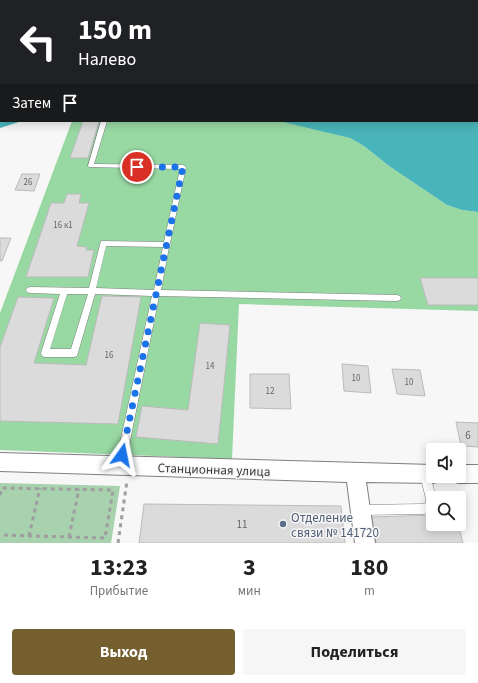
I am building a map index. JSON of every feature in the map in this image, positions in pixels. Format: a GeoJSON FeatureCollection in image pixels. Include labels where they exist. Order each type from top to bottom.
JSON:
{"type":"FeatureCollection","features":[{"type":"Feature","properties":{"kind":"street","name":"Станционная улица"},"geometry":{"type":"LineString","coordinates":[[0,462],[426,474]]}},
{"type":"Feature","properties":{"kind":"street"},"geometry":{"type":"LineString","coordinates":[[355,473],[365,543]]}},
{"type":"Feature","properties":{"kind":"street"},"geometry":{"type":"LineString","coordinates":[[466,474],[478,474]]}},
{"type":"Feature","properties":{"kind":"lane"},"geometry":{"type":"LineString","coordinates":[[104,122],[91,166],[183,167],[157,294],[125,466]]}},
{"type":"Feature","properties":{"kind":"lane"},"geometry":{"type":"LineString","coordinates":[[64,291],[45,353],[74,353],[92,292],[104,243],[168,245]]}},
{"type":"Feature","properties":{"kind":"lane"},"geometry":{"type":"LineString","coordinates":[[30,290],[157,294],[397,298]]}},
{"type":"Feature","properties":{"kind":"lane"},"geometry":{"type":"LineString","coordinates":[[361,510],[424,509],[430,506],[430,483]]}},
{"type":"Feature","properties":{"kind":"path"},"geometry":{"type":"LineString","coordinates":[[118,543],[125,466]]}},
{"type":"Feature","properties":{"kind":"path"},"geometry":{"type":"LineString","coordinates":[[0,495],[2,488],[113,490],[105,538],[0,535]]}},
{"type":"Feature","properties":{"kind":"path"},"geometry":{"type":"LineString","coordinates":[[28,536],[40,488]]}},
{"type":"Feature","properties":{"kind":"path"},"geometry":{"type":"LineString","coordinates":[[69,537],[79,489]]}},
{"type":"Feature","properties":{"kind":"green space"},"geometry":{"type":"Polygon","coordinates":[[[72,122],[284,122],[309,127],[350,138],[364,146],[389,166],[447,205],[462,210],[478,212],[478,311],[239,304],[232,459],[0,450],[0,313],[72,122]]]}},
{"type":"Feature","properties":{"kind":"green space"},"geometry":{"type":"Polygon","coordinates":[[[0,483],[120,486],[111,543],[0,543],[0,483]]]}},
{"type":"Feature","properties":{"kind":"water"},"geometry":{"type":"Polygon","coordinates":[[[0,122],[19,122],[0,128],[0,122]]]}},
{"type":"Feature","properties":{"kind":"water"},"geometry":{"type":"Polygon","coordinates":[[[283,122],[478,122],[478,212],[462,210],[447,205],[389,166],[364,146],[350,138],[283,122]]]}},
{"type":"Feature","properties":{"kind":"building"},"geometry":{"type":"Polygon","coordinates":[[[83,122],[99,122],[88,158],[70,158],[83,122]]]}},
{"type":"Feature","properties":{"kind":"building"},"geometry":{"type":"Polygon","coordinates":[[[22,174],[40,174],[34,191],[15,190],[22,174]]]}},
{"type":"Feature","properties":{"kind":"building"},"geometry":{"type":"Polygon","coordinates":[[[67,194],[81,194],[79,203],[89,203],[77,246],[87,247],[86,250],[94,250],[88,277],[26,277],[51,203],[64,203],[67,194]]]}},
{"type":"Feature","properties":{"kind":"building"},"geometry":{"type":"Polygon","coordinates":[[[0,238],[11,238],[2,261],[0,261],[0,238]]]}},
{"type":"Feature","properties":{"kind":"building"},"geometry":{"type":"Polygon","coordinates":[[[420,278],[478,278],[478,305],[428,305],[420,278]]]}},
{"type":"Feature","properties":{"kind":"building"},"geometry":{"type":"Polygon","coordinates":[[[102,296],[141,297],[118,424],[0,421],[0,347],[18,297],[54,298],[34,363],[86,365],[102,296]]]}},
{"type":"Feature","properties":{"kind":"building"},"geometry":{"type":"Polygon","coordinates":[[[200,323],[230,325],[218,444],[136,437],[142,406],[188,410],[200,323]]]}},
{"type":"Feature","properties":{"kind":"building"},"geometry":{"type":"Polygon","coordinates":[[[342,364],[368,366],[371,393],[344,391],[342,364]]]}},
{"type":"Feature","properties":{"kind":"building"},"geometry":{"type":"Polygon","coordinates":[[[392,369],[420,370],[425,396],[397,394],[392,369]]]}},
{"type":"Feature","properties":{"kind":"building"},"geometry":{"type":"Polygon","coordinates":[[[250,374],[289,374],[291,409],[250,408],[250,374]]]}},
{"type":"Feature","properties":{"kind":"building"},"geometry":{"type":"Polygon","coordinates":[[[456,422],[478,423],[478,447],[466,446],[466,443],[460,443],[456,422]]]}},
{"type":"Feature","properties":{"kind":"building"},"geometry":{"type":"Polygon","coordinates":[[[144,504],[341,506],[345,543],[139,543],[144,504]]]}},
{"type":"Feature","properties":{"kind":"building"},"geometry":{"type":"Polygon","coordinates":[[[426,515],[426,531],[460,531],[463,543],[376,543],[372,517],[426,515]]]}},
{"type":"Feature","properties":{"kind":"place","name":"Отделение связи № 141720"},"geometry":{"type":"Point","coordinates":[283,524]}},
{"type":"Feature","properties":{"kind":"route"},"geometry":{"type":"LineString","coordinates":[[122,455],[168,245],[183,167],[137,167]]}}]}
